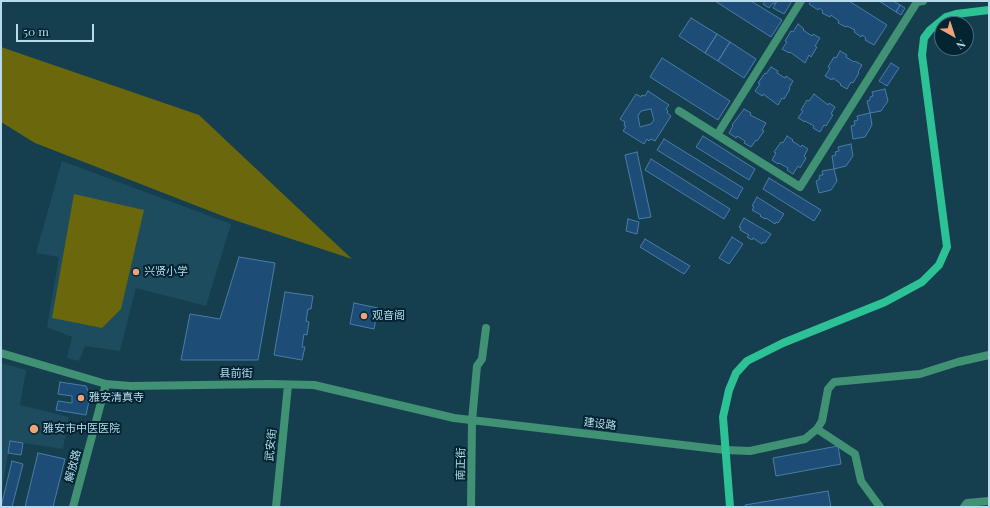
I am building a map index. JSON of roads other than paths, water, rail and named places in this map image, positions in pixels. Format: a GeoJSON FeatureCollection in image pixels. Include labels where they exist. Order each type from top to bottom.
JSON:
{"type":"FeatureCollection","features":[{"type":"Feature","properties":{"kind":"main road"},"geometry":{"type":"LineString","coordinates":[[730,507],[723,417],[729,390],[736,373],[747,361],[783,343],[885,302],[922,282],[939,265],[947,247],[922,55],[924,38],[930,30],[946,17],[956,14],[989,10]]}},
{"type":"Feature","properties":{"kind":"street"},"geometry":{"type":"LineString","coordinates":[[717,135],[801,1]]}},
{"type":"Feature","properties":{"kind":"street"},"geometry":{"type":"LineString","coordinates":[[678,111],[800,187],[918,1]]}},
{"type":"Feature","properties":{"kind":"street","name":"南正街"},"geometry":{"type":"LineString","coordinates":[[471,507],[472,421],[477,366],[482,359],[486,328]]}},
{"type":"Feature","properties":{"kind":"street","name":"县前街"},"geometry":{"type":"LineString","coordinates":[[1,354],[106,384],[130,386],[314,386],[472,421]]}},
{"type":"Feature","properties":{"kind":"street"},"geometry":{"type":"LineString","coordinates":[[880,507],[861,481],[855,454],[817,429],[822,421],[828,389],[834,382],[920,374],[958,362],[989,355]]}},
{"type":"Feature","properties":{"kind":"street","name":"解放路"},"geometry":{"type":"LineString","coordinates":[[73,507],[106,384]]}},
{"type":"Feature","properties":{"kind":"street","name":"武安街"},"geometry":{"type":"LineString","coordinates":[[276,507],[288,385]]}},
{"type":"Feature","properties":{"kind":"street","name":"建设路"},"geometry":{"type":"LineString","coordinates":[[472,421],[725,450],[750,451],[805,439],[817,429]]}},
{"type":"Feature","properties":{"kind":"street"},"geometry":{"type":"LineString","coordinates":[[964,507],[967,504],[989,501]]}},
{"type":"Feature","properties":{"kind":"place","name":"兴贤小学"},"geometry":{"type":"Point","coordinates":[136,272]}},
{"type":"Feature","properties":{"kind":"place","name":"观音阁"},"geometry":{"type":"Point","coordinates":[364,316]}},
{"type":"Feature","properties":{"kind":"place","name":"雅安清真寺"},"geometry":{"type":"Point","coordinates":[81,398]}},
{"type":"Feature","properties":{"kind":"place","name":"雅安市中医医院"},"geometry":{"type":"Point","coordinates":[34,429]}}]}
